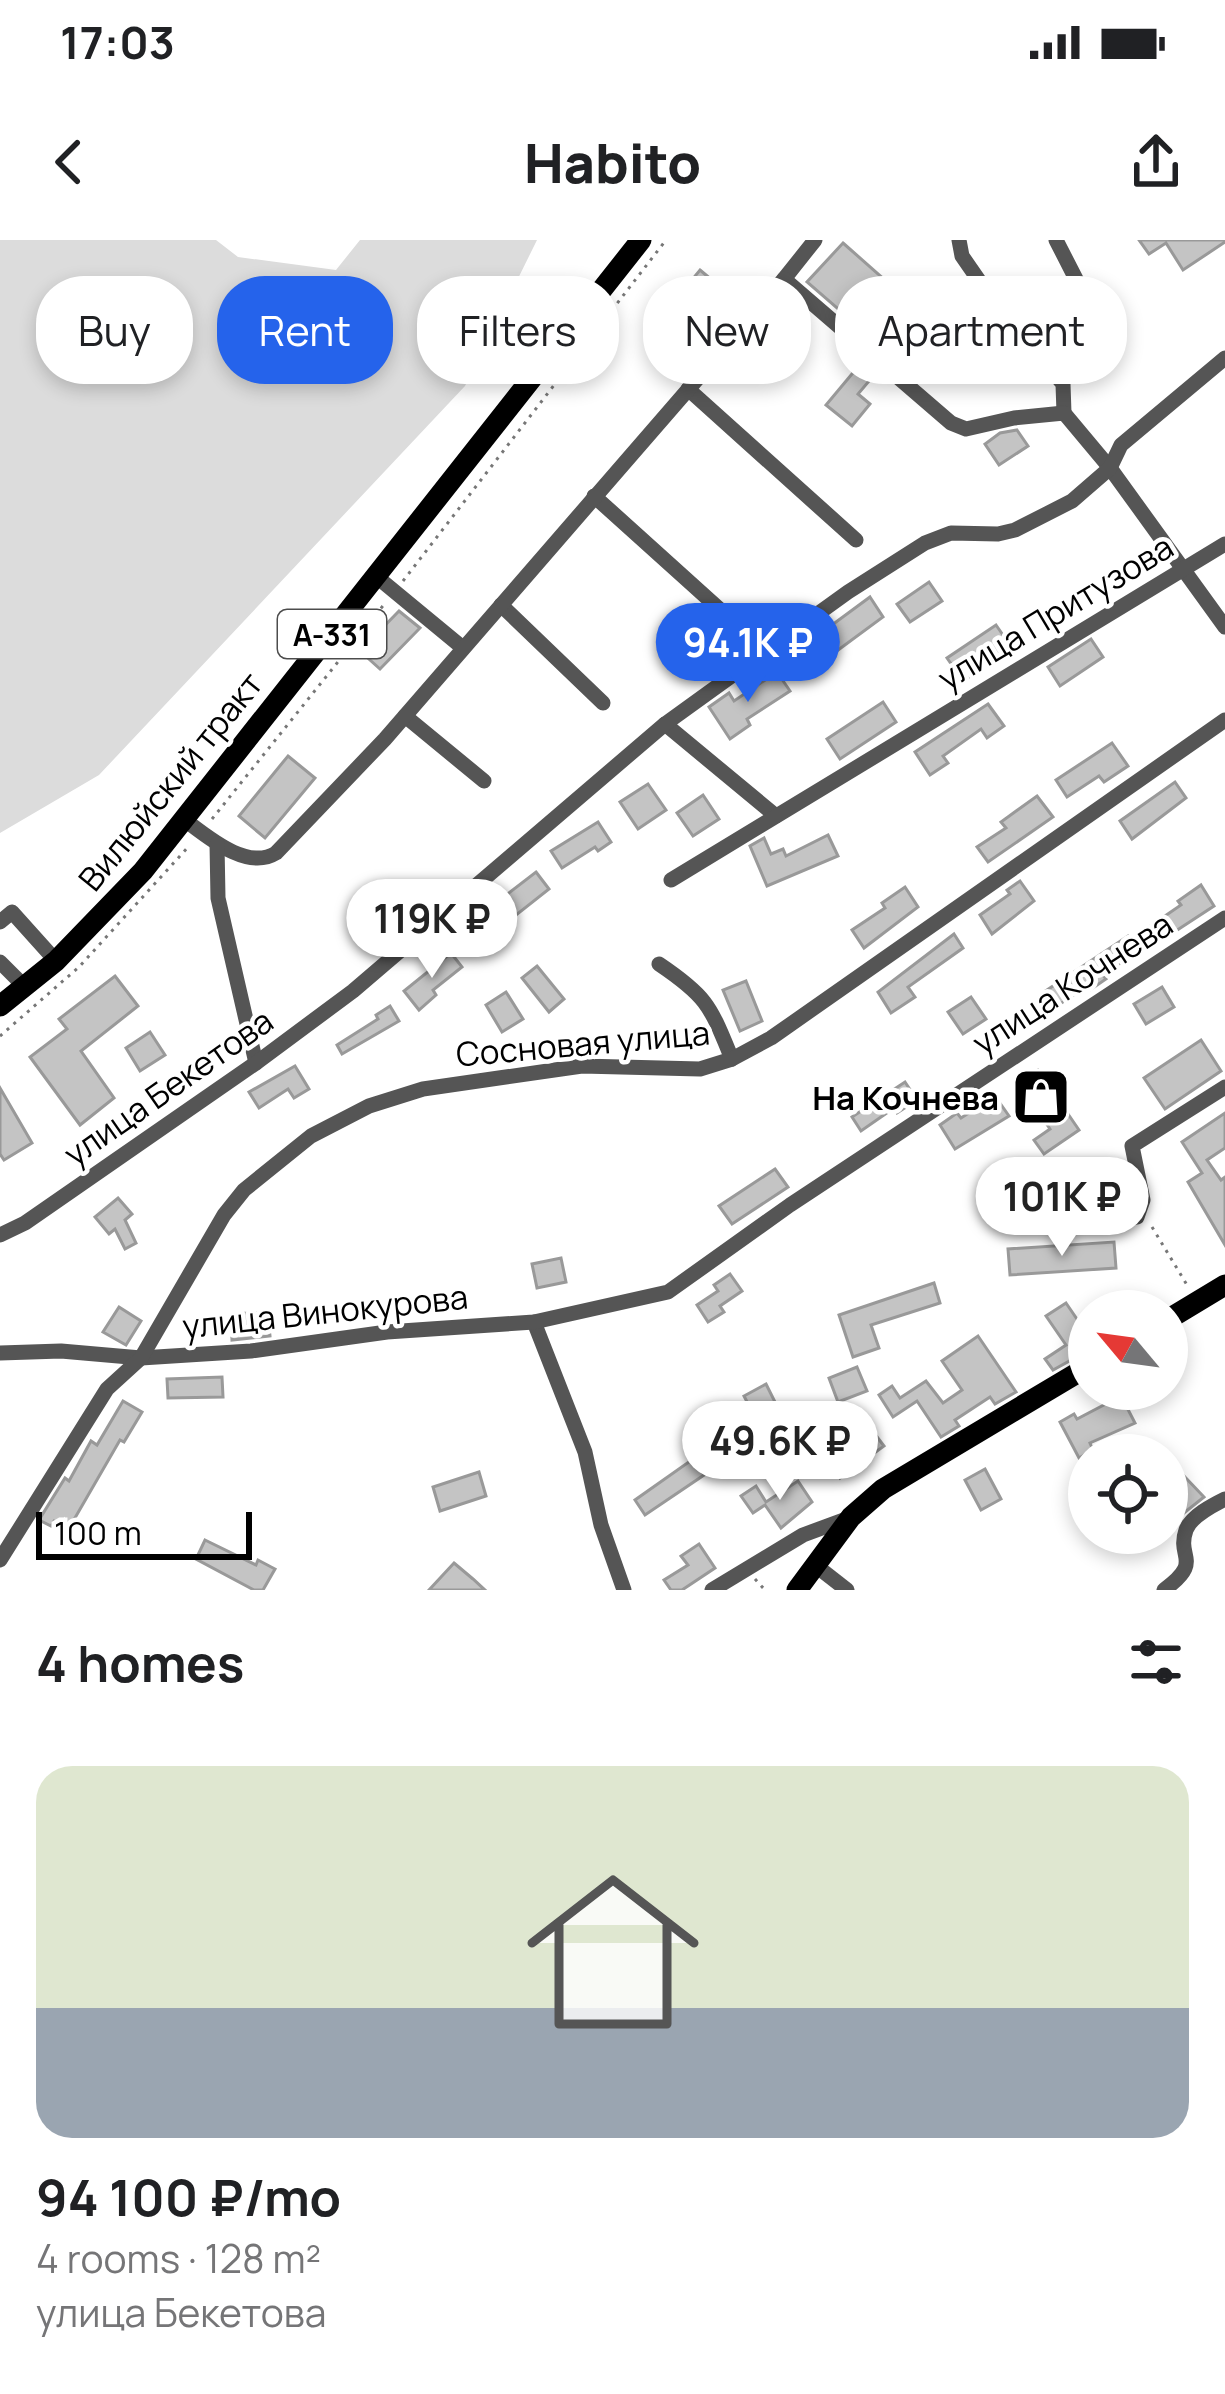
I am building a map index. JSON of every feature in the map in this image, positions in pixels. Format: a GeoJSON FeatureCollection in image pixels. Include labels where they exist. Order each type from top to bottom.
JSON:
{"type":"FeatureCollection","features":[{"type":"Feature","properties":{"kind":"main road","name":"Вилюйский тракт"},"geometry":{"type":"LineString","coordinates":[[0,1006],[56,961],[194,826],[386,585],[640,240]]}},
{"type":"Feature","properties":{"kind":"main road"},"geometry":{"type":"LineString","coordinates":[[1188,1307],[1225,1285]]}},
{"type":"Feature","properties":{"kind":"main road"},"geometry":{"type":"LineString","coordinates":[[796,1590],[851,1517],[883,1489],[1068,1378]]}},
{"type":"Feature","properties":{"kind":"street"},"geometry":{"type":"LineString","coordinates":[[786,276],[815,240]]}},
{"type":"Feature","properties":{"kind":"street"},"geometry":{"type":"LineString","coordinates":[[959,240],[962,256],[998,308],[1063,384],[1064,413],[1186,568],[1225,626]]}},
{"type":"Feature","properties":{"kind":"street"},"geometry":{"type":"LineString","coordinates":[[1056,240],[1074,276]]}},
{"type":"Feature","properties":{"kind":"street"},"geometry":{"type":"LineString","coordinates":[[811,302],[952,423],[966,429],[1064,413]]}},
{"type":"Feature","properties":{"kind":"street","name":"улица Бекетова"},"geometry":{"type":"LineString","coordinates":[[0,1235],[25,1223],[353,991],[664,724],[904,555],[950,533],[1015,530],[1072,501],[1110,468],[1121,445],[1225,358]]}},
{"type":"Feature","properties":{"kind":"street"},"geometry":{"type":"LineString","coordinates":[[194,826],[217,844],[256,860],[276,853],[405,716],[692,384]]}},
{"type":"Feature","properties":{"kind":"street"},"geometry":{"type":"LineString","coordinates":[[688,388],[856,540]]}},
{"type":"Feature","properties":{"kind":"street"},"geometry":{"type":"LineString","coordinates":[[594,496],[725,615]]}},
{"type":"Feature","properties":{"kind":"street","name":"улица Притузова"},"geometry":{"type":"LineString","coordinates":[[670,880],[1225,544]]}},
{"type":"Feature","properties":{"kind":"street"},"geometry":{"type":"LineString","coordinates":[[386,585],[464,647]]}},
{"type":"Feature","properties":{"kind":"street"},"geometry":{"type":"LineString","coordinates":[[501,605],[603,703]]}},
{"type":"Feature","properties":{"kind":"street"},"geometry":{"type":"LineString","coordinates":[[405,716],[484,781]]}},
{"type":"Feature","properties":{"kind":"street","name":"Сосновая улица"},"geometry":{"type":"LineString","coordinates":[[0,1560],[107,1389],[141,1358],[200,1251],[244,1190],[311,1136],[369,1106],[423,1089],[526,1071],[582,1066],[700,1070],[732,1059],[771,1038],[1225,720]]}},
{"type":"Feature","properties":{"kind":"street"},"geometry":{"type":"LineString","coordinates":[[664,724],[776,816]]}},
{"type":"Feature","properties":{"kind":"street"},"geometry":{"type":"LineString","coordinates":[[217,844],[218,898],[256,1063]]}},
{"type":"Feature","properties":{"kind":"street"},"geometry":{"type":"LineString","coordinates":[[0,922],[12,912],[56,961]]}},
{"type":"Feature","properties":{"kind":"street","name":"улица Кочнева"},"geometry":{"type":"LineString","coordinates":[[654,1296],[679,1288],[790,1205],[1225,918]]}},
{"type":"Feature","properties":{"kind":"street"},"geometry":{"type":"LineString","coordinates":[[0,962],[25,988]]}},
{"type":"Feature","properties":{"kind":"street"},"geometry":{"type":"LineString","coordinates":[[659,964],[696,988],[712,1008],[732,1059]]}},
{"type":"Feature","properties":{"kind":"street"},"geometry":{"type":"LineString","coordinates":[[1028,1228],[1131,1220],[1142,1210],[1132,1145],[1225,1088]]}},
{"type":"Feature","properties":{"kind":"street"},"geometry":{"type":"LineString","coordinates":[[1022,1181],[1136,1172]]}},
{"type":"Feature","properties":{"kind":"street","name":"улица Винокурова"},"geometry":{"type":"LineString","coordinates":[[0,1353],[61,1351],[141,1358],[250,1351],[386,1332],[534,1322],[654,1296]]}},
{"type":"Feature","properties":{"kind":"street"},"geometry":{"type":"LineString","coordinates":[[534,1322],[585,1452],[601,1525],[624,1590]]}},
{"type":"Feature","properties":{"kind":"street"},"geometry":{"type":"LineString","coordinates":[[1165,1590],[1190,1561],[1185,1533],[1189,1523],[1225,1498]]}},
{"type":"Feature","properties":{"kind":"street"},"geometry":{"type":"LineString","coordinates":[[712,1590],[802,1535],[851,1517]]}},
{"type":"Feature","properties":{"kind":"street"},"geometry":{"type":"LineString","coordinates":[[815,1565],[847,1590]]}},
{"type":"Feature","properties":{"kind":"path"},"geometry":{"type":"LineString","coordinates":[[0,1036],[80,968],[666,240]]}},
{"type":"Feature","properties":{"kind":"path"},"geometry":{"type":"LineString","coordinates":[[1142,1210],[1197,1302]]}},
{"type":"Feature","properties":{"kind":"shaded area"},"geometry":{"type":"Polygon","coordinates":[[[0,240],[216,240],[238,257],[336,270],[360,240],[537,240],[519,276],[417,276],[417,384],[465,386],[99,775],[0,833],[0,240]]]}},
{"type":"Feature","properties":{"kind":"building"},"geometry":{"type":"Polygon","coordinates":[[[1139,240],[1225,242],[1183,270],[1166,243],[1149,254],[1139,240]]]}},
{"type":"Feature","properties":{"kind":"building"},"geometry":{"type":"Polygon","coordinates":[[[843,243],[880,276],[835,276],[835,306],[811,285],[811,278],[843,243]]]}},
{"type":"Feature","properties":{"kind":"building"},"geometry":{"type":"Polygon","coordinates":[[[844,384],[866,384],[858,394],[870,404],[852,426],[826,405],[844,384]]]}},
{"type":"Feature","properties":{"kind":"building"},"geometry":{"type":"Polygon","coordinates":[[[1017,430],[1028,446],[999,465],[985,444],[1000,433],[1017,430]]]}},
{"type":"Feature","properties":{"kind":"building"},"geometry":{"type":"Polygon","coordinates":[[[929,582],[942,601],[910,622],[897,604],[929,582]]]}},
{"type":"Feature","properties":{"kind":"building"},"geometry":{"type":"Polygon","coordinates":[[[870,597],[883,617],[815,667],[802,647],[870,597]]]}},
{"type":"Feature","properties":{"kind":"building"},"geometry":{"type":"Polygon","coordinates":[[[399,611],[420,628],[380,669],[360,651],[399,611]]]}},
{"type":"Feature","properties":{"kind":"building"},"geometry":{"type":"Polygon","coordinates":[[[996,625],[1012,648],[963,681],[947,658],[996,625]]]}},
{"type":"Feature","properties":{"kind":"building"},"geometry":{"type":"Polygon","coordinates":[[[1091,639],[1103,657],[1060,686],[1048,667],[1091,639]]]}},
{"type":"Feature","properties":{"kind":"building"},"geometry":{"type":"Polygon","coordinates":[[[777,672],[790,691],[747,719],[750,725],[730,739],[709,707],[729,693],[734,701],[777,672]]]}},
{"type":"Feature","properties":{"kind":"building"},"geometry":{"type":"Polygon","coordinates":[[[883,702],[896,722],[840,759],[827,739],[883,702]]]}},
{"type":"Feature","properties":{"kind":"building"},"geometry":{"type":"Polygon","coordinates":[[[988,704],[1004,726],[987,738],[981,729],[943,756],[948,763],[930,775],[915,752],[988,704]]]}},
{"type":"Feature","properties":{"kind":"building"},"geometry":{"type":"Polygon","coordinates":[[[1112,743],[1128,766],[1104,782],[1099,776],[1067,797],[1056,780],[1112,743]]]}},
{"type":"Feature","properties":{"kind":"building"},"geometry":{"type":"Polygon","coordinates":[[[288,756],[315,778],[265,838],[239,816],[288,756]]]}},
{"type":"Feature","properties":{"kind":"building"},"geometry":{"type":"Polygon","coordinates":[[[1175,782],[1186,798],[1132,839],[1120,821],[1175,782]]]}},
{"type":"Feature","properties":{"kind":"building"},"geometry":{"type":"Polygon","coordinates":[[[648,784],[666,810],[638,829],[620,802],[648,784]]]}},
{"type":"Feature","properties":{"kind":"building"},"geometry":{"type":"Polygon","coordinates":[[[703,795],[719,819],[693,836],[677,813],[703,795]]]}},
{"type":"Feature","properties":{"kind":"building"},"geometry":{"type":"Polygon","coordinates":[[[1037,796],[1053,817],[988,862],[977,847],[1006,828],[1001,822],[1037,796]]]}},
{"type":"Feature","properties":{"kind":"building"},"geometry":{"type":"Polygon","coordinates":[[[598,822],[611,842],[562,868],[551,851],[598,822]]]}},
{"type":"Feature","properties":{"kind":"building"},"geometry":{"type":"Polygon","coordinates":[[[828,835],[838,856],[767,886],[750,846],[764,838],[771,854],[783,849],[786,856],[828,835]]]}},
{"type":"Feature","properties":{"kind":"building"},"geometry":{"type":"Polygon","coordinates":[[[536,872],[549,889],[492,934],[475,909],[502,891],[505,896],[536,872]]]}},
{"type":"Feature","properties":{"kind":"building"},"geometry":{"type":"Polygon","coordinates":[[[1020,881],[1034,901],[992,934],[980,915],[1020,881]]]}},
{"type":"Feature","properties":{"kind":"building"},"geometry":{"type":"Polygon","coordinates":[[[1201,885],[1214,906],[1159,942],[1149,927],[1201,885]]]}},
{"type":"Feature","properties":{"kind":"building"},"geometry":{"type":"Polygon","coordinates":[[[905,887],[918,907],[864,948],[852,930],[885,908],[882,903],[905,887]]]}},
{"type":"Feature","properties":{"kind":"building"},"geometry":{"type":"Polygon","coordinates":[[[954,934],[963,948],[908,987],[915,997],[891,1013],[878,992],[954,934]]]}},
{"type":"Feature","properties":{"kind":"building"},"geometry":{"type":"Polygon","coordinates":[[[1128,936],[1138,951],[1090,990],[1087,986],[1054,1008],[1044,992],[1128,936]]]}},
{"type":"Feature","properties":{"kind":"building"},"geometry":{"type":"Polygon","coordinates":[[[451,953],[462,967],[433,990],[436,995],[419,1010],[404,991],[451,953]]]}},
{"type":"Feature","properties":{"kind":"building"},"geometry":{"type":"Polygon","coordinates":[[[537,966],[564,999],[549,1012],[522,978],[537,966]]]}},
{"type":"Feature","properties":{"kind":"building"},"geometry":{"type":"Polygon","coordinates":[[[115,976],[138,1006],[81,1051],[114,1098],[80,1125],[30,1057],[67,1029],[59,1019],[115,976]]]}},
{"type":"Feature","properties":{"kind":"building"},"geometry":{"type":"Polygon","coordinates":[[[746,981],[762,1021],[740,1031],[723,990],[746,981]]]}},
{"type":"Feature","properties":{"kind":"building"},"geometry":{"type":"Polygon","coordinates":[[[1162,987],[1174,1007],[1146,1024],[1134,1004],[1162,987]]]}},
{"type":"Feature","properties":{"kind":"building"},"geometry":{"type":"Polygon","coordinates":[[[506,992],[523,1019],[502,1032],[486,1005],[506,992]]]}},
{"type":"Feature","properties":{"kind":"building"},"geometry":{"type":"Polygon","coordinates":[[[971,997],[986,1019],[963,1034],[948,1012],[971,997]]]}},
{"type":"Feature","properties":{"kind":"building"},"geometry":{"type":"Polygon","coordinates":[[[390,1006],[399,1021],[342,1054],[337,1045],[390,1006]]]}},
{"type":"Feature","properties":{"kind":"building"},"geometry":{"type":"Polygon","coordinates":[[[150,1032],[165,1055],[140,1071],[126,1048],[150,1032]]]}},
{"type":"Feature","properties":{"kind":"building"},"geometry":{"type":"Polygon","coordinates":[[[1201,1040],[1221,1071],[1165,1109],[1144,1078],[1201,1040]]]}},
{"type":"Feature","properties":{"kind":"building"},"geometry":{"type":"Polygon","coordinates":[[[295,1066],[309,1089],[294,1098],[288,1089],[259,1108],[249,1092],[295,1066]]]}},
{"type":"Feature","properties":{"kind":"building"},"geometry":{"type":"Polygon","coordinates":[[[1038,1070],[1079,1130],[1044,1154],[1034,1140],[1050,1129],[1018,1083],[1038,1070]]]}},
{"type":"Feature","properties":{"kind":"building"},"geometry":{"type":"Polygon","coordinates":[[[905,1082],[917,1100],[897,1113],[894,1108],[861,1131],[852,1117],[905,1082]]]}},
{"type":"Feature","properties":{"kind":"building"},"geometry":{"type":"Polygon","coordinates":[[[0,1088],[32,1143],[4,1160],[0,1154],[0,1088]]]}},
{"type":"Feature","properties":{"kind":"building"},"geometry":{"type":"Polygon","coordinates":[[[995,1096],[1009,1116],[955,1149],[940,1125],[957,1113],[961,1118],[995,1096]]]}},
{"type":"Feature","properties":{"kind":"building"},"geometry":{"type":"Polygon","coordinates":[[[1225,1113],[1225,1148],[1207,1160],[1221,1180],[1225,1177],[1225,1245],[1188,1182],[1202,1173],[1182,1142],[1225,1113]]]}},
{"type":"Feature","properties":{"kind":"building"},"geometry":{"type":"Polygon","coordinates":[[[775,1169],[788,1187],[732,1224],[719,1206],[775,1169]]]}},
{"type":"Feature","properties":{"kind":"building"},"geometry":{"type":"Polygon","coordinates":[[[118,1198],[132,1214],[125,1220],[136,1243],[125,1249],[115,1229],[109,1234],[95,1217],[118,1198]]]}},
{"type":"Feature","properties":{"kind":"building"},"geometry":{"type":"Polygon","coordinates":[[[1111,1198],[1112,1207],[1016,1219],[1015,1203],[1111,1198]]]}},
{"type":"Feature","properties":{"kind":"building"},"geometry":{"type":"Polygon","coordinates":[[[1114,1242],[1116,1268],[1010,1275],[1008,1249],[1114,1242]]]}},
{"type":"Feature","properties":{"kind":"building"},"geometry":{"type":"Polygon","coordinates":[[[561,1258],[566,1282],[537,1288],[532,1264],[561,1258]]]}},
{"type":"Feature","properties":{"kind":"building"},"geometry":{"type":"Polygon","coordinates":[[[730,1274],[742,1291],[720,1306],[724,1312],[708,1322],[697,1305],[718,1291],[714,1285],[730,1274]]]}},
{"type":"Feature","properties":{"kind":"building"},"geometry":{"type":"Polygon","coordinates":[[[934,1283],[940,1303],[871,1325],[879,1348],[853,1357],[839,1315],[934,1283]]]}},
{"type":"Feature","properties":{"kind":"building"},"geometry":{"type":"Polygon","coordinates":[[[1068,1306],[1068,1362],[1053,1370],[1045,1359],[1066,1345],[1046,1316],[1068,1306]]]}},
{"type":"Feature","properties":{"kind":"building"},"geometry":{"type":"Polygon","coordinates":[[[119,1307],[141,1321],[126,1345],[103,1332],[119,1307]]]}},
{"type":"Feature","properties":{"kind":"building"},"geometry":{"type":"Polygon","coordinates":[[[268,1312],[270,1336],[232,1340],[231,1314],[268,1312]]]}},
{"type":"Feature","properties":{"kind":"building"},"geometry":{"type":"Polygon","coordinates":[[[978,1336],[1016,1392],[995,1404],[990,1397],[955,1420],[959,1426],[941,1437],[917,1401],[893,1417],[879,1395],[892,1386],[900,1398],[926,1381],[943,1403],[962,1390],[942,1361],[978,1336]]]}},
{"type":"Feature","properties":{"kind":"building"},"geometry":{"type":"Polygon","coordinates":[[[857,1367],[867,1391],[838,1402],[829,1378],[857,1367]]]}},
{"type":"Feature","properties":{"kind":"building"},"geometry":{"type":"Polygon","coordinates":[[[222,1377],[223,1397],[168,1398],[167,1379],[222,1377]]]}},
{"type":"Feature","properties":{"kind":"building"},"geometry":{"type":"Polygon","coordinates":[[[766,1384],[779,1410],[757,1421],[744,1396],[766,1384]]]}},
{"type":"Feature","properties":{"kind":"building"},"geometry":{"type":"Polygon","coordinates":[[[123,1401],[142,1412],[124,1442],[120,1440],[68,1530],[54,1521],[51,1526],[39,1520],[65,1478],[69,1481],[91,1441],[97,1445],[123,1401]]]}},
{"type":"Feature","properties":{"kind":"building"},"geometry":{"type":"Polygon","coordinates":[[[1094,1410],[1128,1410],[1135,1423],[1110,1434],[1068,1437],[1060,1422],[1074,1414],[1077,1419],[1094,1410]]]}},
{"type":"Feature","properties":{"kind":"building"},"geometry":{"type":"Polygon","coordinates":[[[871,1429],[884,1446],[840,1478],[829,1460],[871,1429]]]}},
{"type":"Feature","properties":{"kind":"building"},"geometry":{"type":"Polygon","coordinates":[[[693,1459],[704,1475],[645,1515],[635,1500],[693,1459]]]}},
{"type":"Feature","properties":{"kind":"building"},"geometry":{"type":"Polygon","coordinates":[[[985,1469],[1001,1499],[981,1510],[965,1480],[985,1469]]]}},
{"type":"Feature","properties":{"kind":"building"},"geometry":{"type":"Polygon","coordinates":[[[479,1472],[486,1496],[440,1511],[433,1487],[479,1472]]]}},
{"type":"Feature","properties":{"kind":"building"},"geometry":{"type":"Polygon","coordinates":[[[1188,1480],[1204,1497],[1188,1510],[1188,1480]]]}},
{"type":"Feature","properties":{"kind":"building"},"geometry":{"type":"Polygon","coordinates":[[[798,1481],[812,1502],[781,1528],[765,1505],[753,1513],[741,1496],[756,1486],[766,1502],[798,1481]]]}},
{"type":"Feature","properties":{"kind":"building"},"geometry":{"type":"Polygon","coordinates":[[[205,1540],[275,1569],[263,1590],[254,1590],[196,1559],[205,1540]]]}},
{"type":"Feature","properties":{"kind":"building"},"geometry":{"type":"Polygon","coordinates":[[[699,1544],[715,1568],[682,1590],[671,1590],[664,1580],[688,1565],[681,1556],[699,1544]]]}},
{"type":"Feature","properties":{"kind":"building"},"geometry":{"type":"Polygon","coordinates":[[[454,1563],[473,1579],[485,1590],[429,1590],[454,1563]]]}},
{"type":"Feature","properties":{"kind":"place","name":"На Кочнева"},"geometry":{"type":"Point","coordinates":[1041,1097]}}]}
